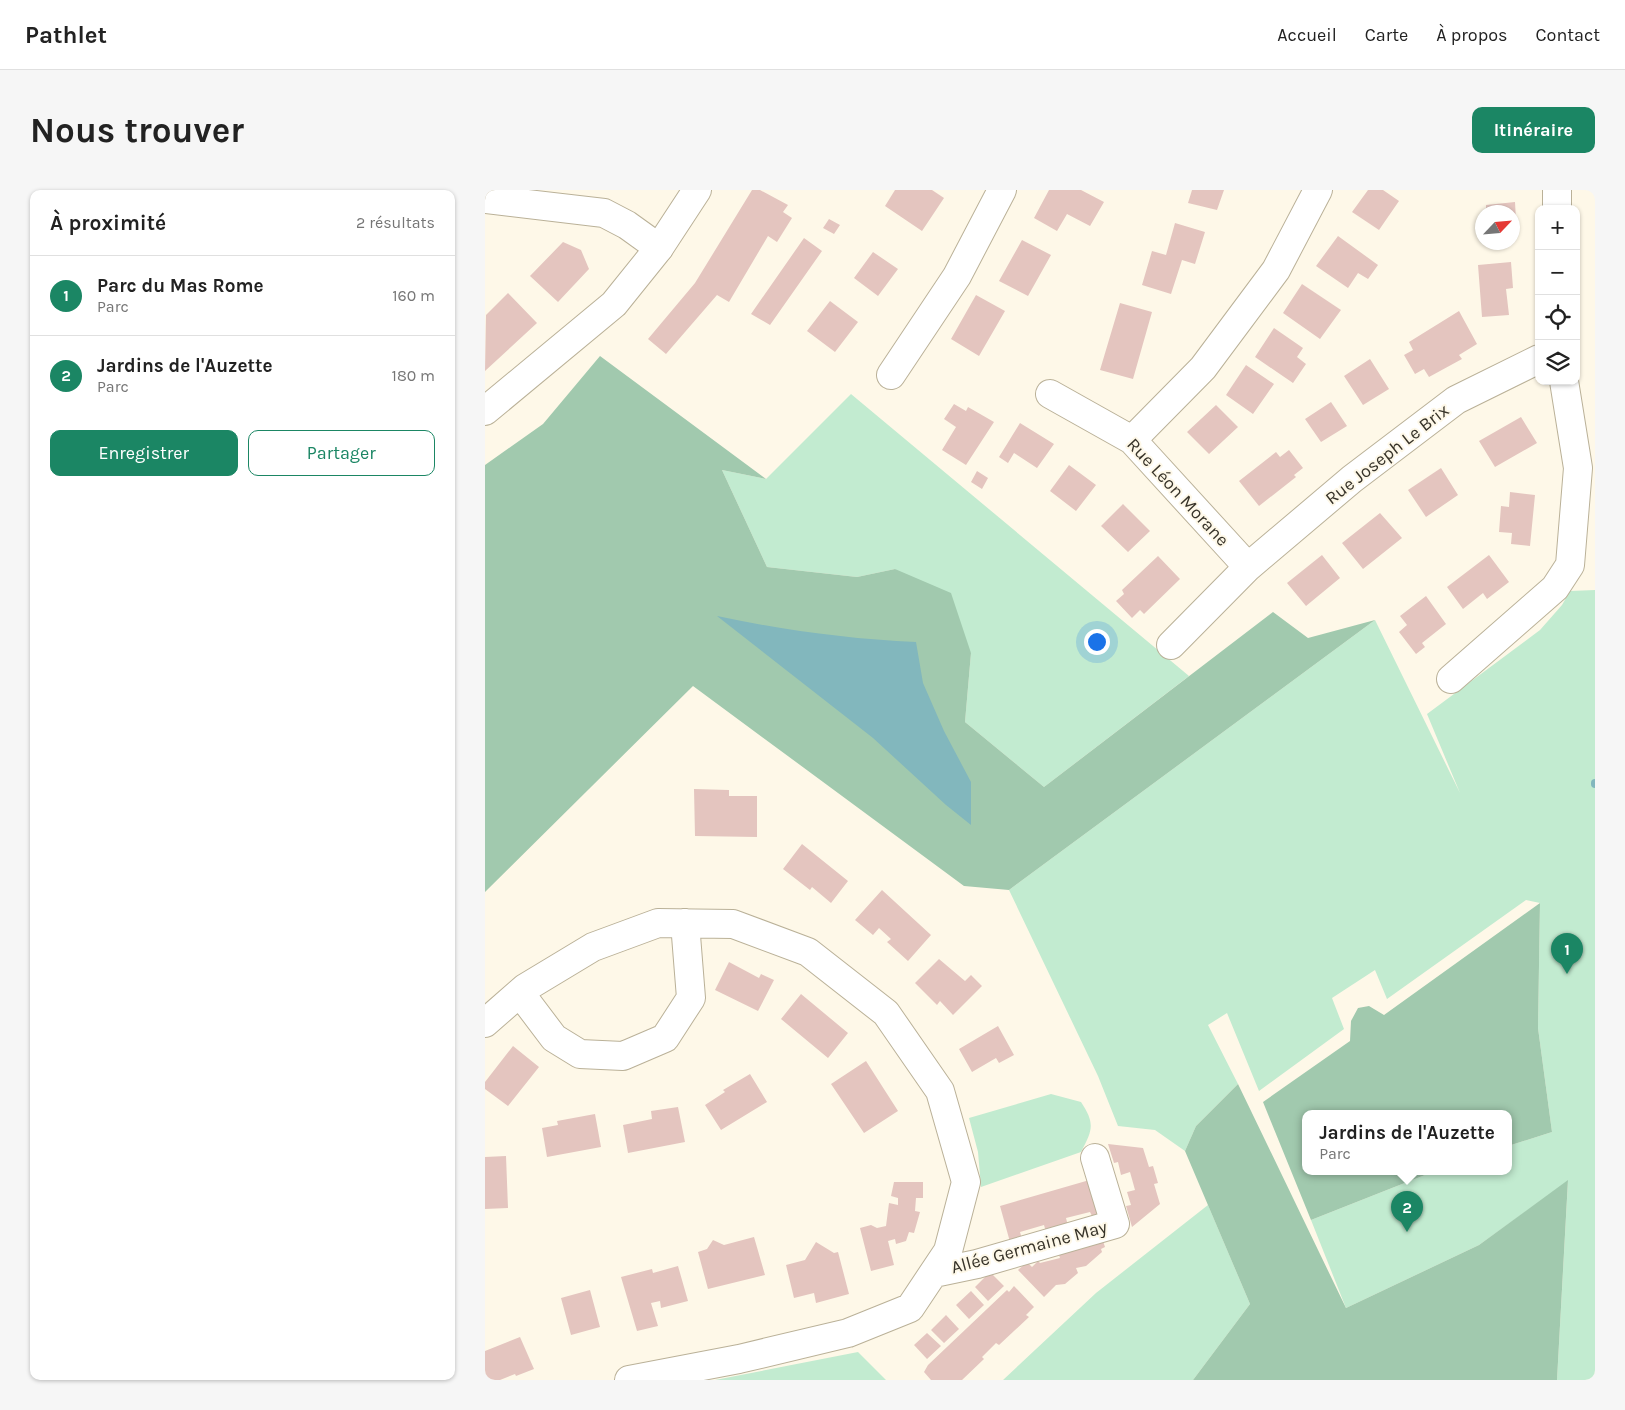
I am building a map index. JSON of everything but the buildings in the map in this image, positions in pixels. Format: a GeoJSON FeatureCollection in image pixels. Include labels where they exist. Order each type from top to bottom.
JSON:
{"type":"FeatureCollection","features":[{"type":"Feature","properties":{"kind":"street"},"geometry":{"type":"LineString","coordinates":[[485,410],[614,304],[659,248],[697,190]]}},
{"type":"Feature","properties":{"kind":"street"},"geometry":{"type":"LineString","coordinates":[[891,375],[957,276],[1002,190]]}},
{"type":"Feature","properties":{"kind":"street"},"geometry":{"type":"LineString","coordinates":[[1132,440],[1203,368],[1276,270],[1318,190]]}},
{"type":"Feature","properties":{"kind":"street"},"geometry":{"type":"LineString","coordinates":[[1557,190],[1557,205]]}},
{"type":"Feature","properties":{"kind":"street"},"geometry":{"type":"LineString","coordinates":[[485,199],[604,213],[627,225],[659,248]]}},
{"type":"Feature","properties":{"kind":"street","name":"Rue Joseph Le Brix"},"geometry":{"type":"LineString","coordinates":[[1171,645],[1248,567],[1352,479],[1456,400],[1535,361]]}},
{"type":"Feature","properties":{"kind":"street"},"geometry":{"type":"LineString","coordinates":[[1451,679],[1555,588],[1570,565],[1578,468],[1564,385]]}},
{"type":"Feature","properties":{"kind":"street","name":"Rue Léon Morane"},"geometry":{"type":"LineString","coordinates":[[1050,394],[1132,440],[1248,567]]}},
{"type":"Feature","properties":{"kind":"street"},"geometry":{"type":"LineString","coordinates":[[485,1023],[520,993],[593,947],[658,923],[733,924],[808,952],[885,1013],[940,1091],[966,1182],[948,1252],[910,1308],[847,1333],[739,1359],[629,1380]]}},
{"type":"Feature","properties":{"kind":"street"},"geometry":{"type":"LineString","coordinates":[[520,993],[554,1038],[563,1044],[580,1054],[623,1056],[665,1038],[691,998],[685,924]]}},
{"type":"Feature","properties":{"kind":"street","name":"Allée Germaine May"},"geometry":{"type":"LineString","coordinates":[[934,1273],[977,1264],[1115,1224],[1095,1158]]}},
{"type":"Feature","properties":{"kind":"green space"},"geometry":{"type":"Polygon","coordinates":[[[600,356],[766,479],[722,470],[767,567],[857,577],[895,569],[951,593],[971,653],[965,722],[1044,787],[1273,612],[1308,638],[1375,620],[1009,890],[964,886],[693,686],[485,892],[485,465],[543,424],[600,356]]]}},
{"type":"Feature","properties":{"kind":"green space"},"geometry":{"type":"Polygon","coordinates":[[[851,394],[1189,676],[1044,787],[965,722],[971,653],[895,569],[857,577],[767,567],[722,470],[766,479],[851,394]]]}},
{"type":"Feature","properties":{"kind":"green space"},"geometry":{"type":"Polygon","coordinates":[[[1595,590],[1595,1380],[1557,1380],[1568,1181],[1479,1245],[1346,1308],[1311,1220],[1425,1175],[1512,1175],[1512,1145],[1552,1132],[1538,1028],[1540,903],[1526,900],[1387,999],[1375,970],[1332,998],[1344,1029],[1259,1091],[1227,1013],[1208,1025],[1238,1084],[1196,1126],[1185,1151],[1155,1130],[1118,1126],[1098,1076],[1009,890],[1375,620],[1460,793],[1427,714],[1540,630],[1562,605],[1570,591],[1595,590]]]}},
{"type":"Feature","properties":{"kind":"green space"},"geometry":{"type":"Polygon","coordinates":[[[1540,903],[1538,1028],[1552,1132],[1512,1145],[1512,1110],[1302,1110],[1302,1175],[1425,1175],[1311,1220],[1263,1102],[1350,1041],[1351,1021],[1358,1008],[1369,1006],[1384,1015],[1540,903]]]}},
{"type":"Feature","properties":{"kind":"green space"},"geometry":{"type":"Polygon","coordinates":[[[1238,1084],[1346,1308],[1479,1245],[1568,1180],[1557,1380],[1193,1380],[1250,1304],[1185,1151],[1196,1126],[1238,1084]]]}},
{"type":"Feature","properties":{"kind":"green space"},"geometry":{"type":"Polygon","coordinates":[[[1051,1094],[1081,1102],[1086,1109],[1091,1127],[1081,1152],[981,1187],[978,1152],[969,1118],[1051,1094]]]}},
{"type":"Feature","properties":{"kind":"green space"},"geometry":{"type":"Polygon","coordinates":[[[1208,1205],[1250,1304],[1193,1380],[1003,1380],[1096,1293],[1208,1205]]]}},
{"type":"Feature","properties":{"kind":"green space"},"geometry":{"type":"Polygon","coordinates":[[[858,1352],[886,1380],[715,1380],[858,1352]]]}},
{"type":"Feature","properties":{"kind":"water"},"geometry":{"type":"Polygon","coordinates":[[[717,616],[766,626],[816,633],[865,639],[916,642],[923,683],[944,731],[971,782],[971,825],[946,805],[873,738],[717,616]]]}},
{"type":"Feature","properties":{"kind":"place","name":"Parc du Mas Rome"},"geometry":{"type":"Point","coordinates":[1567,974]}},
{"type":"Feature","properties":{"kind":"place","name":"Jardins de l'Auzette"},"geometry":{"type":"Point","coordinates":[1407,1232]}}]}
